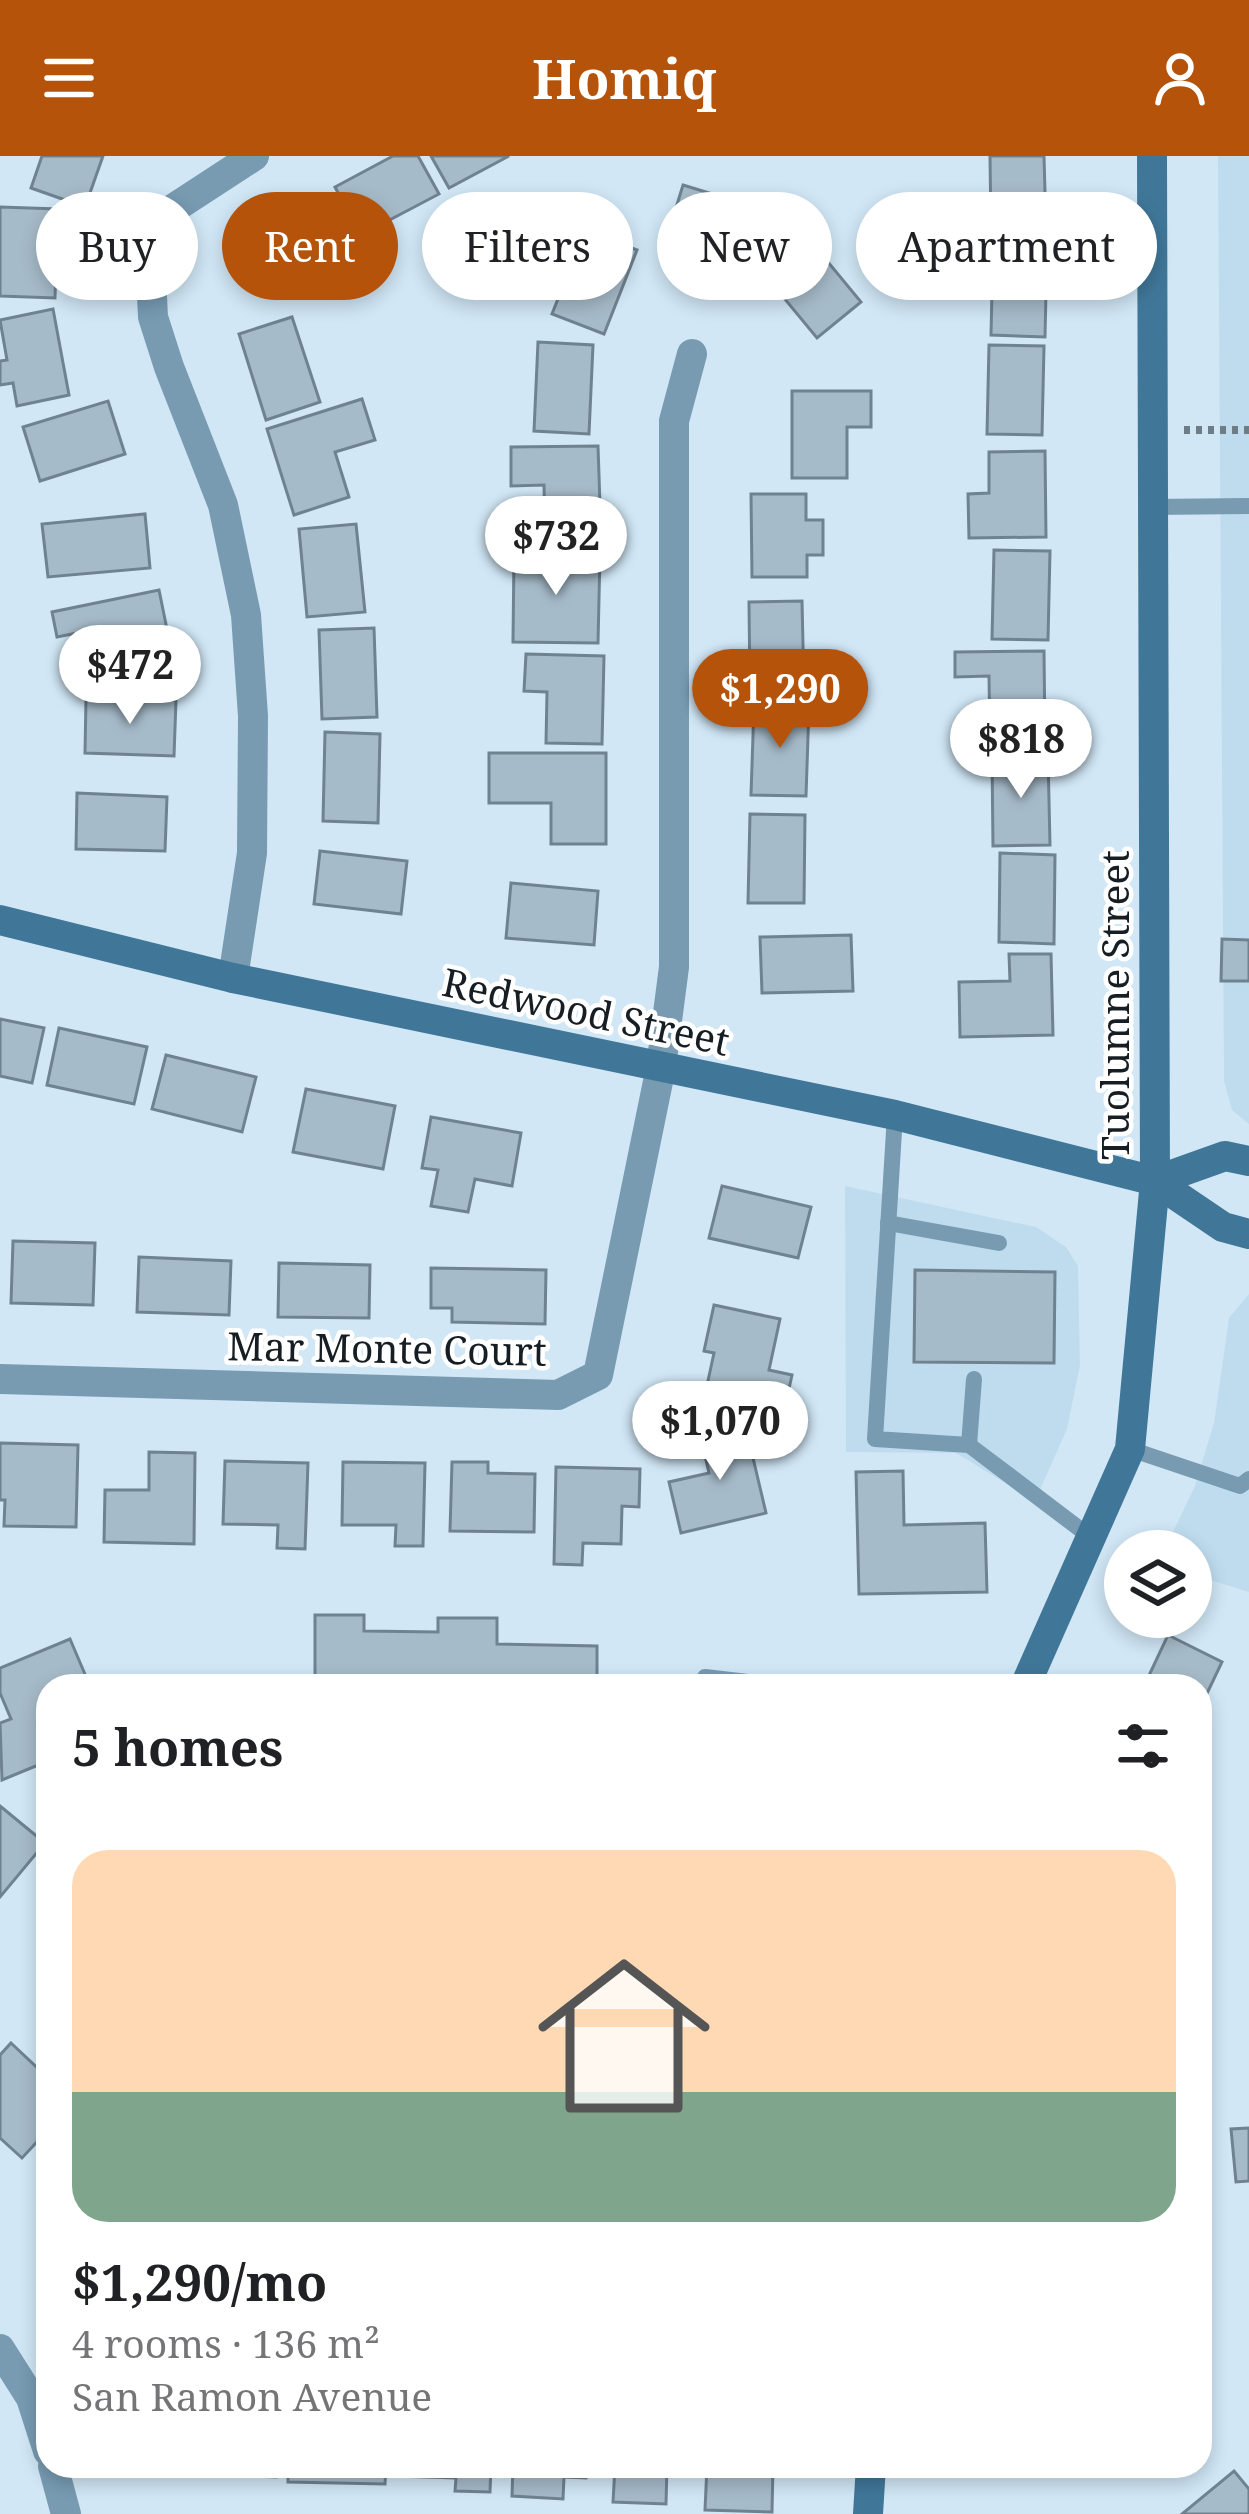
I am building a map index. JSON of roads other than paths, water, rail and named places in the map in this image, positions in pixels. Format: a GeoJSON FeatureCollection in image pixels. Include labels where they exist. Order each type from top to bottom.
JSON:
{"type":"FeatureCollection","features":[{"type":"Feature","properties":{"kind":"main road","name":"Tuolumne Street"},"geometry":{"type":"LineString","coordinates":[[1030,1674],[1130,1449],[1155,1180],[1153,156]]}},
{"type":"Feature","properties":{"kind":"main road","name":"Redwood Street"},"geometry":{"type":"LineString","coordinates":[[0,920],[232,978],[895,1115],[1155,1180],[1223,1227],[1249,1234]]}},
{"type":"Feature","properties":{"kind":"main road"},"geometry":{"type":"LineString","coordinates":[[1155,1180],[1226,1156],[1249,1161]]}},
{"type":"Feature","properties":{"kind":"main road"},"geometry":{"type":"LineString","coordinates":[[868,2514],[870,2478]]}},
{"type":"Feature","properties":{"kind":"street"},"geometry":{"type":"LineString","coordinates":[[232,978],[252,853],[253,716],[246,615],[223,505],[153,316],[150,255],[165,214],[254,156]]}},
{"type":"Feature","properties":{"kind":"street"},"geometry":{"type":"LineString","coordinates":[[661,1067],[674,967],[674,422],[692,354]]}},
{"type":"Feature","properties":{"kind":"street","name":"Mar Monte Court"},"geometry":{"type":"LineString","coordinates":[[0,1379],[558,1395],[598,1375],[661,1067]]}},
{"type":"Feature","properties":{"kind":"street"},"geometry":{"type":"LineString","coordinates":[[0,2349],[36,2414]]}},
{"type":"Feature","properties":{"kind":"street"},"geometry":{"type":"LineString","coordinates":[[56,2478],[66,2514]]}},
{"type":"Feature","properties":{"kind":"lane"},"geometry":{"type":"LineString","coordinates":[[1152,507],[1249,506]]}},
{"type":"Feature","properties":{"kind":"lane"},"geometry":{"type":"LineString","coordinates":[[895,1115],[875,1439],[969,1445],[1089,1536]]}},
{"type":"Feature","properties":{"kind":"lane"},"geometry":{"type":"LineString","coordinates":[[888,1223],[999,1243]]}},
{"type":"Feature","properties":{"kind":"lane"},"geometry":{"type":"LineString","coordinates":[[969,1445],[974,1379]]}},
{"type":"Feature","properties":{"kind":"lane"},"geometry":{"type":"LineString","coordinates":[[1130,1449],[1240,1486],[1249,1479]]}}]}
